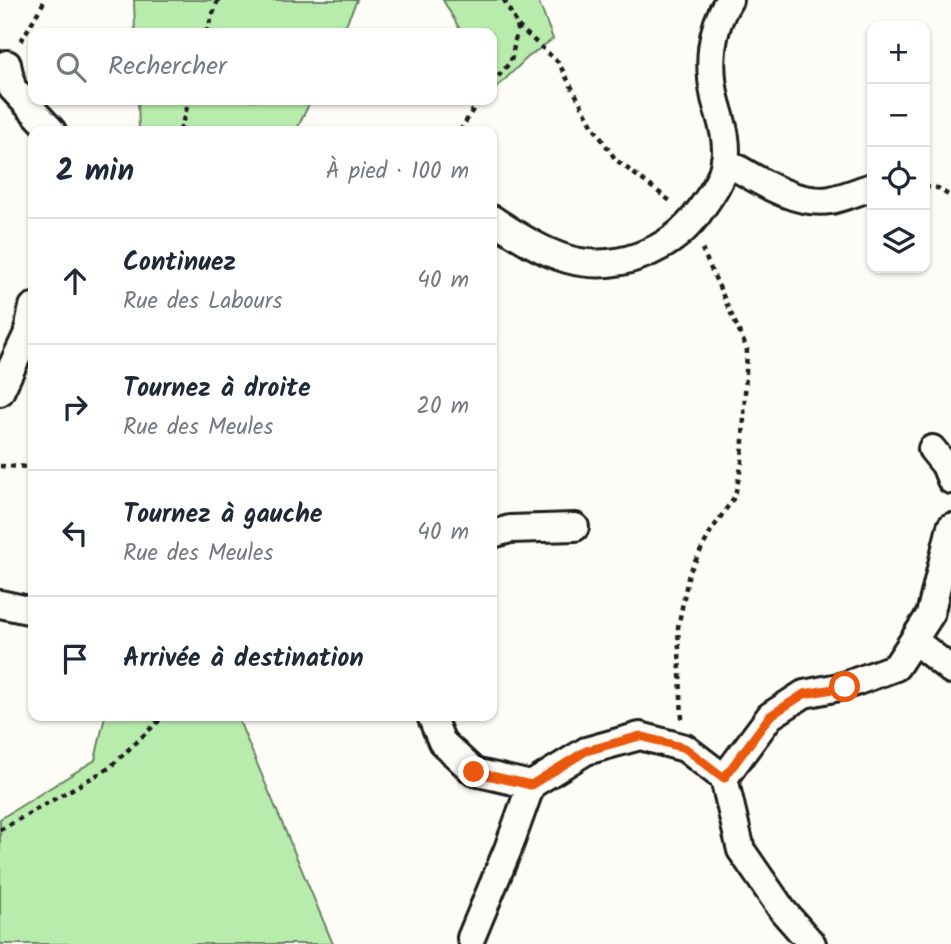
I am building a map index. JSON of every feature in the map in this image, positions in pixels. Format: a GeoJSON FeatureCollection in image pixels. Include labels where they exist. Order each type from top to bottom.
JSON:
{"type":"FeatureCollection","features":[{"type":"Feature","properties":{"kind":"street"},"geometry":{"type":"LineString","coordinates":[[497,222],[547,252],[569,260],[597,263],[621,262],[650,252],[673,240],[691,223],[718,185],[725,161],[724,129],[712,76],[712,46],[717,24],[729,0]]}},
{"type":"Feature","properties":{"kind":"street"},"geometry":{"type":"LineString","coordinates":[[7,64],[12,88],[47,126]]}},
{"type":"Feature","properties":{"kind":"street"},"geometry":{"type":"LineString","coordinates":[[725,161],[765,184],[813,201],[830,200],[867,189]]}},
{"type":"Feature","properties":{"kind":"street"},"geometry":{"type":"LineString","coordinates":[[0,392],[28,330]]}},
{"type":"Feature","properties":{"kind":"street"},"geometry":{"type":"LineString","coordinates":[[932,449],[945,465],[951,480]]}},
{"type":"Feature","properties":{"kind":"street"},"geometry":{"type":"LineString","coordinates":[[497,533],[510,529],[575,527]]}},
{"type":"Feature","properties":{"kind":"street"},"geometry":{"type":"LineString","coordinates":[[724,778],[770,716],[804,694],[845,687],[896,667],[930,615],[951,527]]}},
{"type":"Feature","properties":{"kind":"street"},"geometry":{"type":"LineString","coordinates":[[0,604],[28,610]]}},
{"type":"Feature","properties":{"kind":"street"},"geometry":{"type":"LineString","coordinates":[[914,640],[951,670]]}},
{"type":"Feature","properties":{"kind":"street"},"geometry":{"type":"LineString","coordinates":[[432,721],[442,742],[474,772],[531,785]]}},
{"type":"Feature","properties":{"kind":"street"},"geometry":{"type":"LineString","coordinates":[[471,938],[531,785],[586,751],[640,736],[685,748],[724,778],[741,850],[783,911],[813,944]]}},
{"type":"Feature","properties":{"kind":"path"},"geometry":{"type":"LineString","coordinates":[[28,28],[45,0]]}},
{"type":"Feature","properties":{"kind":"path"},"geometry":{"type":"LineString","coordinates":[[208,28],[218,0]]}},
{"type":"Feature","properties":{"kind":"path"},"geometry":{"type":"LineString","coordinates":[[504,0],[518,26],[558,62],[594,128],[616,160],[672,202],[691,223],[747,349],[742,461],[735,496],[711,531],[689,573],[678,627],[679,691],[685,748]]}},
{"type":"Feature","properties":{"kind":"path"},"geometry":{"type":"LineString","coordinates":[[497,78],[511,61],[518,26]]}},
{"type":"Feature","properties":{"kind":"path"},"geometry":{"type":"LineString","coordinates":[[7,64],[28,29]]}},
{"type":"Feature","properties":{"kind":"path"},"geometry":{"type":"LineString","coordinates":[[181,126],[188,105]]}},
{"type":"Feature","properties":{"kind":"path"},"geometry":{"type":"LineString","coordinates":[[463,126],[476,105]]}},
{"type":"Feature","properties":{"kind":"path"},"geometry":{"type":"LineString","coordinates":[[930,187],[938,188],[951,197]]}},
{"type":"Feature","properties":{"kind":"path"},"geometry":{"type":"LineString","coordinates":[[0,466],[28,467]]}},
{"type":"Feature","properties":{"kind":"path"},"geometry":{"type":"LineString","coordinates":[[0,830],[109,768],[159,721]]}},
{"type":"Feature","properties":{"kind":"green space"},"geometry":{"type":"Polygon","coordinates":[[[134,0],[357,0],[344,28],[135,28],[134,0]]]}},
{"type":"Feature","properties":{"kind":"green space"},"geometry":{"type":"Polygon","coordinates":[[[443,0],[538,0],[553,39],[528,57],[497,87],[497,28],[459,28],[443,0]]]}},
{"type":"Feature","properties":{"kind":"green space"},"geometry":{"type":"Polygon","coordinates":[[[138,105],[309,105],[298,126],[139,126],[138,105]]]}},
{"type":"Feature","properties":{"kind":"green space"},"geometry":{"type":"Polygon","coordinates":[[[104,721],[239,721],[333,944],[0,944],[0,819],[95,760],[104,721]]]}},
{"type":"Feature","properties":{"kind":"route"},"geometry":{"type":"LineString","coordinates":[[474,772],[531,785],[586,751],[640,736],[685,748],[724,778],[770,716],[804,694],[845,687]]}}]}
